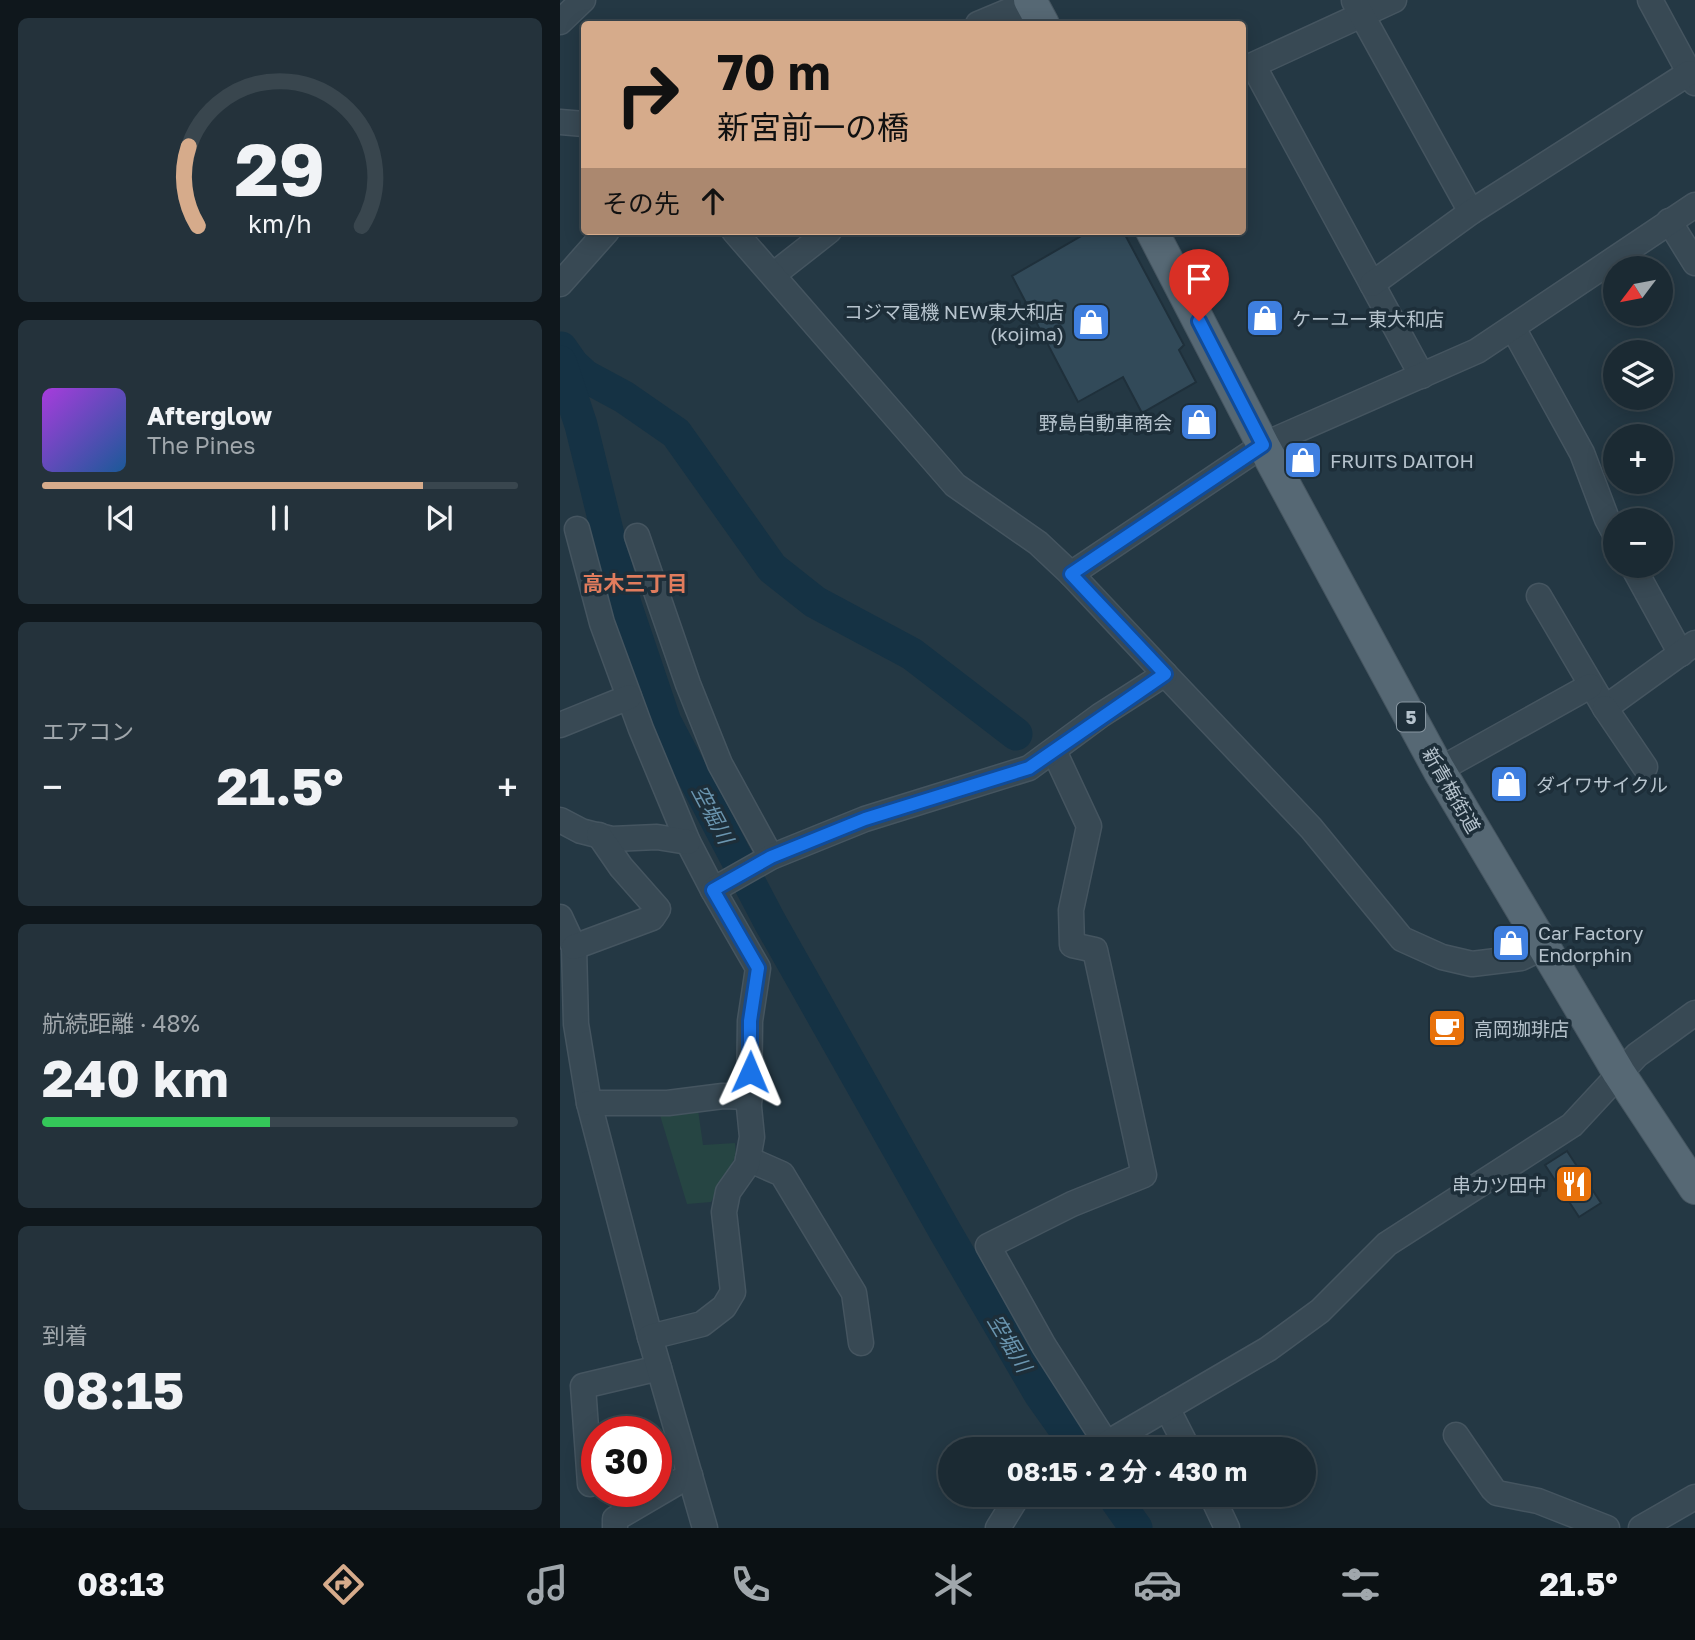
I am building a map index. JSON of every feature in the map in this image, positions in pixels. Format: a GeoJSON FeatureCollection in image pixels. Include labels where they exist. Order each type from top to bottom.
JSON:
{"type":"FeatureCollection","features":[{"type":"Feature","properties":{"kind":"main road","name":"新青梅街道"},"geometry":{"type":"LineString","coordinates":[[1154,235],[1263,445],[1439,770],[1619,1073],[1695,1188]]}},
{"type":"Feature","properties":{"kind":"street"},"geometry":{"type":"LineString","coordinates":[[560,22],[583,0]]}},
{"type":"Feature","properties":{"kind":"street"},"geometry":{"type":"LineString","coordinates":[[1394,0],[1357,7],[1254,65],[1422,376]]}},
{"type":"Feature","properties":{"kind":"street"},"geometry":{"type":"LineString","coordinates":[[1372,284],[1471,212],[1692,78],[1650,0]]}},
{"type":"Feature","properties":{"kind":"street"},"geometry":{"type":"LineString","coordinates":[[988,21],[1034,7]]}},
{"type":"Feature","properties":{"kind":"street"},"geometry":{"type":"LineString","coordinates":[[1357,7],[1471,212]]}},
{"type":"Feature","properties":{"kind":"street"},"geometry":{"type":"LineString","coordinates":[[1071,574],[1263,445],[1476,351],[1695,205]]}},
{"type":"Feature","properties":{"kind":"street"},"geometry":{"type":"LineString","coordinates":[[1669,221],[1695,263]]}},
{"type":"Feature","properties":{"kind":"street"},"geometry":{"type":"LineString","coordinates":[[567,275],[603,235]]}},
{"type":"Feature","properties":{"kind":"street"},"geometry":{"type":"LineString","coordinates":[[738,235],[955,485],[1038,543],[1071,574],[1311,828],[1402,939],[1442,957],[1472,964],[1521,958],[1544,947]]}},
{"type":"Feature","properties":{"kind":"street"},"geometry":{"type":"LineString","coordinates":[[773,275],[824,235]]}},
{"type":"Feature","properties":{"kind":"street"},"geometry":{"type":"LineString","coordinates":[[1513,328],[1582,453],[1603,508]]}},
{"type":"Feature","properties":{"kind":"street"},"geometry":{"type":"LineString","coordinates":[[577,529],[602,623],[688,842],[718,888],[758,968],[750,1021],[752,1137],[747,1165],[728,1192],[724,1212],[733,1292],[724,1307],[702,1324],[650,1337]]}},
{"type":"Feature","properties":{"kind":"street"},"geometry":{"type":"LineString","coordinates":[[637,536],[688,684],[720,764],[768,859]]}},
{"type":"Feature","properties":{"kind":"street"},"geometry":{"type":"LineString","coordinates":[[1605,708],[1690,649],[1641,578]]}},
{"type":"Feature","properties":{"kind":"street"},"geometry":{"type":"LineString","coordinates":[[1539,596],[1590,686],[1645,767]]}},
{"type":"Feature","properties":{"kind":"street"},"geometry":{"type":"LineString","coordinates":[[718,888],[768,859],[865,819],[1029,768],[1101,715],[1165,674]]}},
{"type":"Feature","properties":{"kind":"street"},"geometry":{"type":"LineString","coordinates":[[1439,770],[1590,686]]}},
{"type":"Feature","properties":{"kind":"street"},"geometry":{"type":"LineString","coordinates":[[560,725],[629,697]]}},
{"type":"Feature","properties":{"kind":"street"},"geometry":{"type":"LineString","coordinates":[[1054,751],[1089,825],[1072,910],[1072,945],[1095,950],[1144,1175],[1072,1204],[988,1246],[1096,1437]]}},
{"type":"Feature","properties":{"kind":"street"},"geometry":{"type":"LineString","coordinates":[[560,820],[580,831],[612,839],[657,837],[688,842]]}},
{"type":"Feature","properties":{"kind":"street"},"geometry":{"type":"LineString","coordinates":[[573,947],[652,918],[658,909],[621,867],[599,835]]}},
{"type":"Feature","properties":{"kind":"street"},"geometry":{"type":"LineString","coordinates":[[560,917],[573,947],[576,1024],[589,1103],[650,1337],[705,1528]]}},
{"type":"Feature","properties":{"kind":"street"},"geometry":{"type":"LineString","coordinates":[[1117,1437],[1268,1349],[1320,1311],[1387,1244],[1572,1125],[1637,1055],[1695,1013]]}},
{"type":"Feature","properties":{"kind":"street"},"geometry":{"type":"LineString","coordinates":[[589,1103],[668,1103],[723,1096],[750,1097]]}},
{"type":"Feature","properties":{"kind":"street"},"geometry":{"type":"LineString","coordinates":[[748,1159],[782,1174],[854,1293],[861,1343]]}},
{"type":"Feature","properties":{"kind":"street"},"geometry":{"type":"LineString","coordinates":[[585,1416],[583,1386],[659,1368]]}},
{"type":"Feature","properties":{"kind":"street"},"geometry":{"type":"LineString","coordinates":[[1167,1408],[1182,1437]]}},
{"type":"Feature","properties":{"kind":"street"},"geometry":{"type":"LineString","coordinates":[[1456,1434],[1497,1493],[1538,1501],[1607,1528]]}},
{"type":"Feature","properties":{"kind":"street"},"geometry":{"type":"LineString","coordinates":[[615,1528],[615,1519],[690,1475]]}},
{"type":"Feature","properties":{"kind":"street"},"geometry":{"type":"LineString","coordinates":[[1641,1528],[1695,1497]]}},
{"type":"Feature","properties":{"kind":"street"},"geometry":{"type":"LineString","coordinates":[[998,1528],[1011,1507]]}},
{"type":"Feature","properties":{"kind":"street"},"geometry":{"type":"LineString","coordinates":[[1216,1507],[1227,1528]]}},
{"type":"Feature","properties":{"kind":"green space"},"geometry":{"type":"Polygon","coordinates":[[[698,1110],[703,1145],[735,1143],[736,1156],[711,1202],[687,1204],[659,1112],[698,1110]]]}},
{"type":"Feature","properties":{"kind":"building"},"geometry":{"type":"Polygon","coordinates":[[[1083,235],[1125,235],[1184,345],[1179,350],[1196,382],[1142,413],[1123,377],[1078,402],[1012,276],[1083,235]]]}},
{"type":"Feature","properties":{"kind":"building"},"geometry":{"type":"Polygon","coordinates":[[[1567,1151],[1601,1203],[1579,1217],[1545,1165],[1567,1151]]]}},
{"type":"Feature","properties":{"kind":"waterway","name":"空堀川"},"geometry":{"type":"LineString","coordinates":[[561,348],[585,376],[624,397],[676,433],[772,568],[815,602],[912,654],[1016,734]]}},
{"type":"Feature","properties":{"kind":"waterway","name":"空堀川"},"geometry":{"type":"LineString","coordinates":[[560,362],[581,425],[625,604],[665,722],[770,922],[946,1233],[1040,1394],[1070,1437]]}},
{"type":"Feature","properties":{"kind":"waterway","name":"空堀川"},"geometry":{"type":"LineString","coordinates":[[1121,1507],[1136,1528]]}},
{"type":"Feature","properties":{"kind":"place","name":"ケーユー東大和店"},"geometry":{"type":"Point","coordinates":[1265,318]}},
{"type":"Feature","properties":{"kind":"place","name":"コジマ電機 NEW東大和店 (kojima)"},"geometry":{"type":"Point","coordinates":[1091,322]}},
{"type":"Feature","properties":{"kind":"place","name":"野島自動車商会"},"geometry":{"type":"Point","coordinates":[1199,422]}},
{"type":"Feature","properties":{"kind":"place","name":"FRUITS DAITOH"},"geometry":{"type":"Point","coordinates":[1303,460]}},
{"type":"Feature","properties":{"kind":"place","name":"ダイワサイクル"},"geometry":{"type":"Point","coordinates":[1509,784]}},
{"type":"Feature","properties":{"kind":"place","name":"Car Factory Endorphin"},"geometry":{"type":"Point","coordinates":[1511,943]}},
{"type":"Feature","properties":{"kind":"place","name":"高岡珈琲店"},"geometry":{"type":"Point","coordinates":[1447,1028]}},
{"type":"Feature","properties":{"kind":"place","name":"串カツ田中"},"geometry":{"type":"Point","coordinates":[1574,1184]}},
{"type":"Feature","properties":{"kind":"district","name":"高木三丁目"},"geometry":{"type":"Point","coordinates":[635,583]}},
{"type":"Feature","properties":{"kind":"route"},"geometry":{"type":"LineString","coordinates":[[750,1072],[750,1021],[758,968],[713,890],[771,857],[865,819],[1029,768],[1101,715],[1165,674],[1071,574],[1263,445],[1199,321]]}}]}
